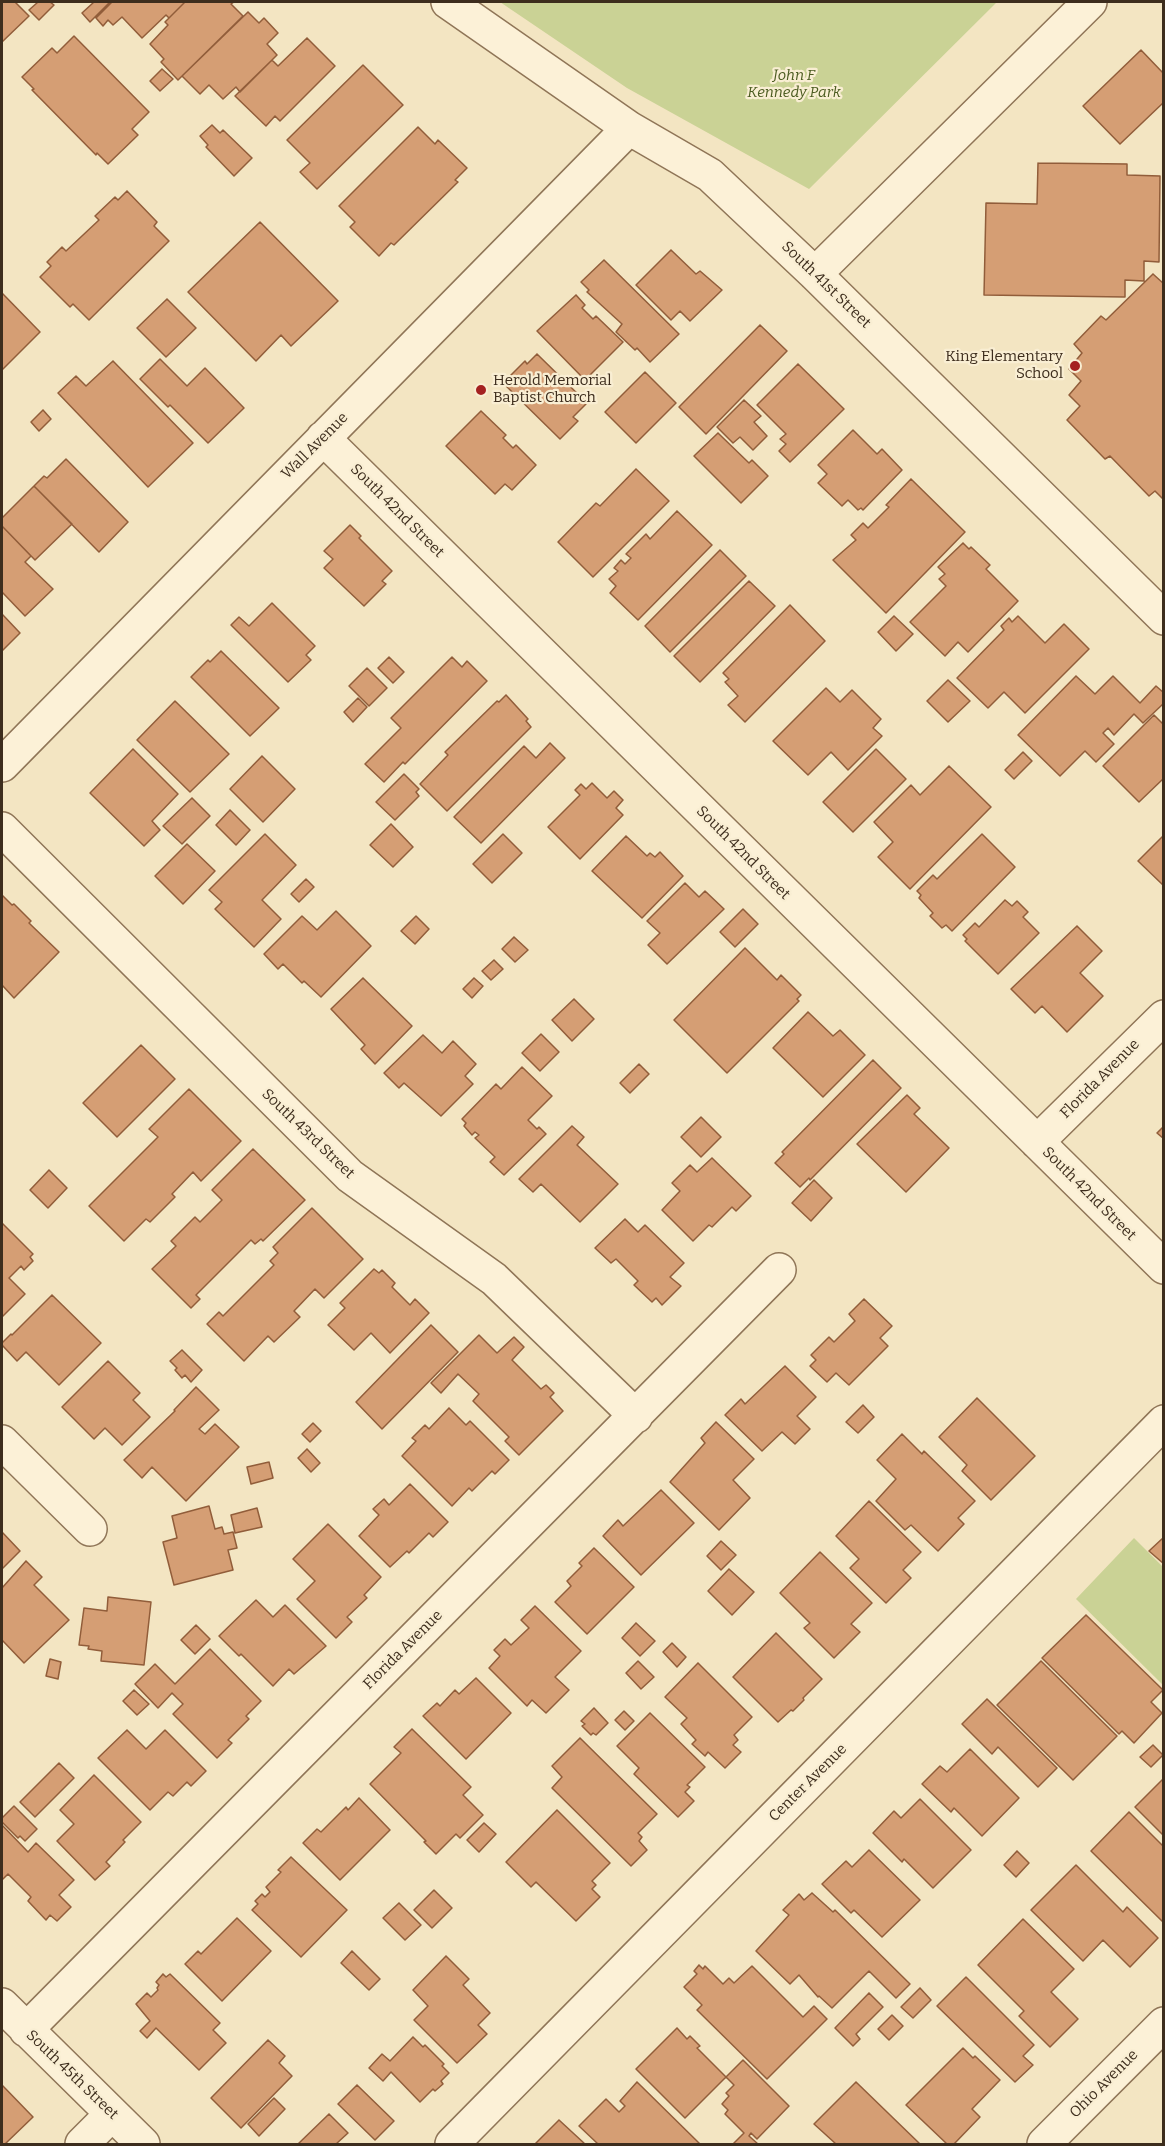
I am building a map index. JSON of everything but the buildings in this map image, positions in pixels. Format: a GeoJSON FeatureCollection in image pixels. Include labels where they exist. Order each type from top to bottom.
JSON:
{"type":"FeatureCollection","features":[{"type":"Feature","properties":{"kind":"street","name":"South 41st Street"},"geometry":{"type":"LineString","coordinates":[[448,2],[629,128],[711,175],[815,274],[1164,618]]}},
{"type":"Feature","properties":{"kind":"street"},"geometry":{"type":"LineString","coordinates":[[815,274],[1090,2]]}},
{"type":"Feature","properties":{"kind":"street","name":"Wall Avenue"},"geometry":{"type":"LineString","coordinates":[[2,765],[629,128]]}},
{"type":"Feature","properties":{"kind":"street","name":"South 42nd Street"},"geometry":{"type":"LineString","coordinates":[[323,438],[1164,1267]]}},
{"type":"Feature","properties":{"kind":"street","name":"South 43rd Street"},"geometry":{"type":"LineString","coordinates":[[2,829],[350,1176],[494,1279],[636,1416]]}},
{"type":"Feature","properties":{"kind":"street","name":"Florida Avenue"},"geometry":{"type":"LineString","coordinates":[[1037,1142],[1164,1017]]}},
{"type":"Feature","properties":{"kind":"street","name":"Florida Avenue"},"geometry":{"type":"LineString","coordinates":[[26,2030],[779,1270]]}},
{"type":"Feature","properties":{"kind":"street","name":"Center Avenue"},"geometry":{"type":"LineString","coordinates":[[452,2145],[1164,1422]]}},
{"type":"Feature","properties":{"kind":"street"},"geometry":{"type":"LineString","coordinates":[[2,1442],[90,1529]]}},
{"type":"Feature","properties":{"kind":"street","name":"South 45th Street"},"geometry":{"type":"LineString","coordinates":[[2,2005],[143,2145]]}},
{"type":"Feature","properties":{"kind":"street","name":"Ohio Avenue"},"geometry":{"type":"LineString","coordinates":[[1044,2145],[1164,2024]]}},
{"type":"Feature","properties":{"kind":"street"},"geometry":{"type":"LineString","coordinates":[[82,2145],[112,2114]]}},
{"type":"Feature","properties":{"kind":"green space","name":"John F Kennedy Park"},"geometry":{"type":"Polygon","coordinates":[[[500,2],[997,2],[809,189],[627,88],[500,2]]]}},
{"type":"Feature","properties":{"kind":"green space"},"geometry":{"type":"Polygon","coordinates":[[[1134,1538],[1163,1567],[1163,1685],[1076,1599],[1134,1538]]]}},
{"type":"Feature","properties":{"kind":"place","name":"King Elementary School"},"geometry":{"type":"Point","coordinates":[1075,366]}},
{"type":"Feature","properties":{"kind":"place","name":"Herold Memorial Baptist Church"},"geometry":{"type":"Point","coordinates":[481,390]}}]}
